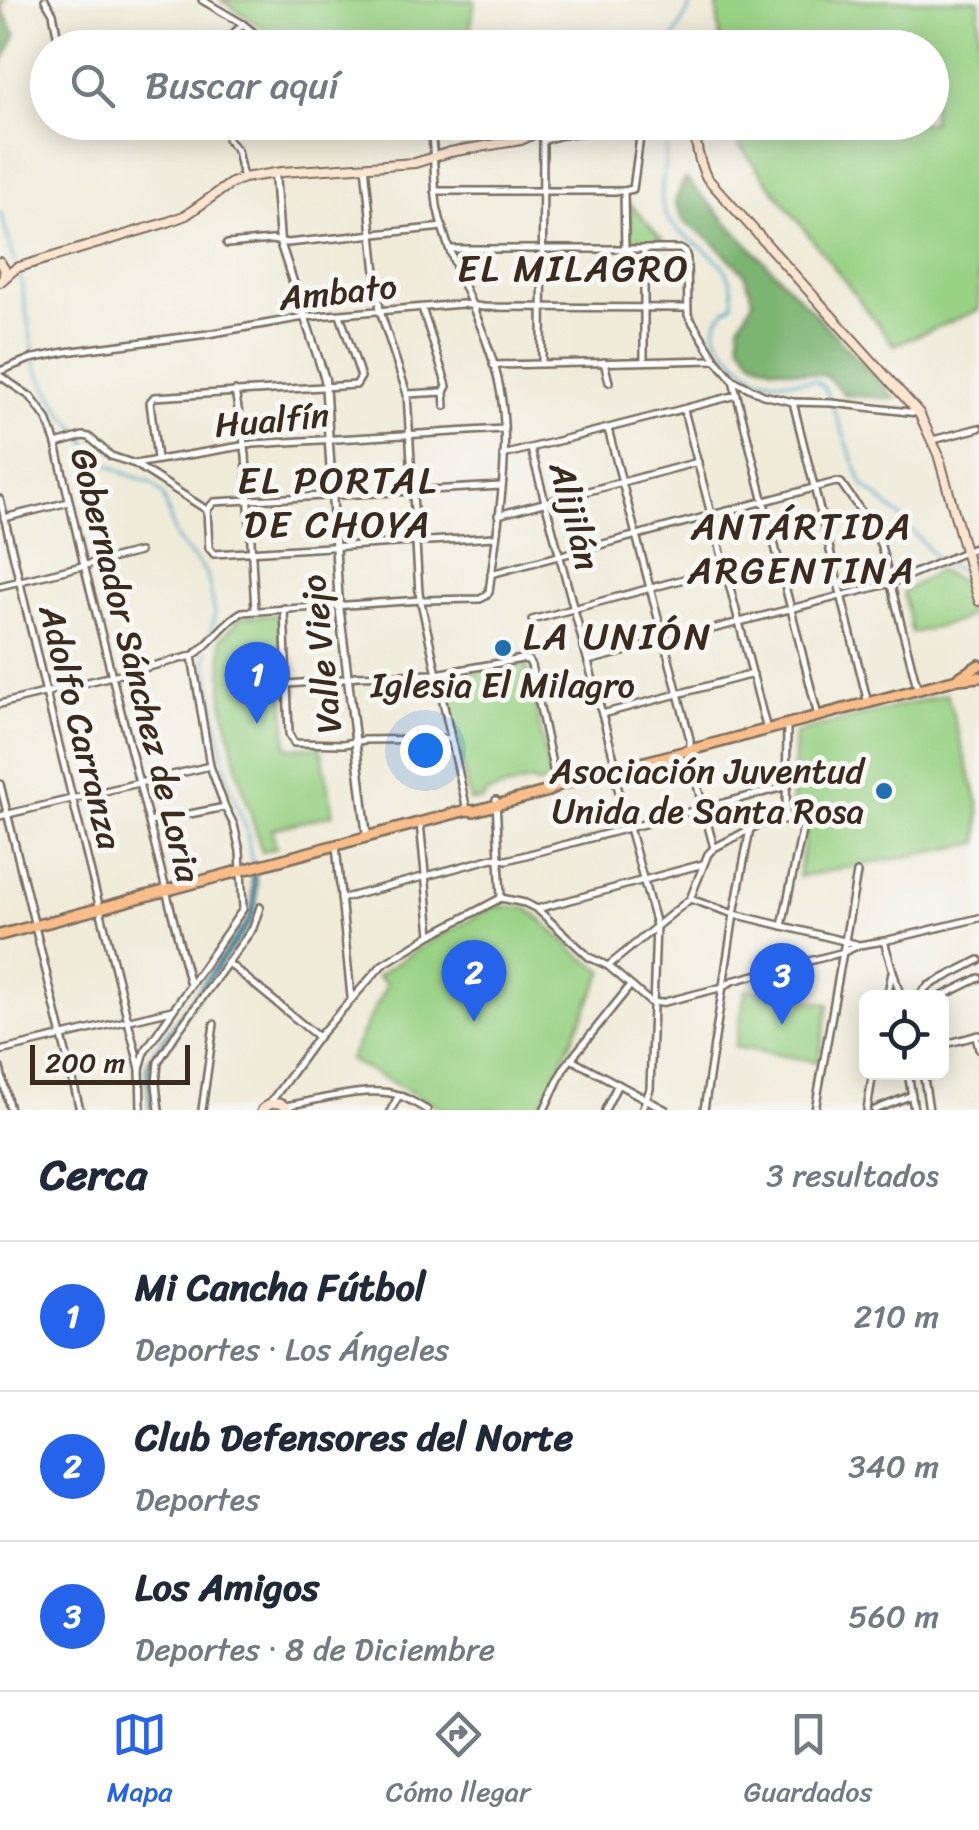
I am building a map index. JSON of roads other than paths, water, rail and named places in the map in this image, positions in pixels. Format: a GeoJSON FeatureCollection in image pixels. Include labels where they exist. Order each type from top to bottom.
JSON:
{"type":"FeatureCollection","features":[{"type":"Feature","properties":{"kind":"main road"},"geometry":{"type":"LineString","coordinates":[[2,281],[20,267],[186,215],[243,178],[416,163],[450,152],[521,140]]}},
{"type":"Feature","properties":{"kind":"main road"},"geometry":{"type":"LineString","coordinates":[[696,140],[708,178],[919,413],[933,440],[979,600]]}},
{"type":"Feature","properties":{"kind":"main road"},"geometry":{"type":"LineString","coordinates":[[0,262],[20,267]]}},
{"type":"Feature","properties":{"kind":"main road"},"geometry":{"type":"LineString","coordinates":[[0,262],[5,270],[2,281]]}},
{"type":"Feature","properties":{"kind":"main road"},"geometry":{"type":"LineString","coordinates":[[957,679],[979,665]]}},
{"type":"Feature","properties":{"kind":"main road"},"geometry":{"type":"LineString","coordinates":[[0,935],[957,679],[979,677]]}},
{"type":"Feature","properties":{"kind":"main road"},"geometry":{"type":"LineString","coordinates":[[265,1108],[286,1107]]}},
{"type":"Feature","properties":{"kind":"street"},"geometry":{"type":"LineString","coordinates":[[45,0],[56,30]]}},
{"type":"Feature","properties":{"kind":"street"},"geometry":{"type":"LineString","coordinates":[[202,0],[251,30]]}},
{"type":"Feature","properties":{"kind":"street"},"geometry":{"type":"LineString","coordinates":[[230,17],[232,30]]}},
{"type":"Feature","properties":{"kind":"street"},"geometry":{"type":"LineString","coordinates":[[237,30],[243,24]]}},
{"type":"Feature","properties":{"kind":"street"},"geometry":{"type":"LineString","coordinates":[[228,140],[237,150],[243,178]]}},
{"type":"Feature","properties":{"kind":"street"},"geometry":{"type":"LineString","coordinates":[[0,704],[192,656],[209,645],[237,614],[284,608],[480,599],[490,592],[503,455],[501,398],[493,365],[442,227],[435,191],[434,140]]}},
{"type":"Feature","properties":{"kind":"street"},"geometry":{"type":"LineString","coordinates":[[542,364],[543,140]]}},
{"type":"Feature","properties":{"kind":"street"},"geometry":{"type":"LineString","coordinates":[[435,191],[633,189],[641,140]]}},
{"type":"Feature","properties":{"kind":"street"},"geometry":{"type":"LineString","coordinates":[[365,166],[380,312],[408,394],[421,600],[467,810]]}},
{"type":"Feature","properties":{"kind":"street","name":"Valle Viejo"},"geometry":{"type":"LineString","coordinates":[[275,173],[280,242],[326,386],[339,605],[367,836]]}},
{"type":"Feature","properties":{"kind":"street"},"geometry":{"type":"LineString","coordinates":[[624,191],[625,249]]}},
{"type":"Feature","properties":{"kind":"street"},"geometry":{"type":"LineString","coordinates":[[227,244],[272,240],[287,243],[442,227]]}},
{"type":"Feature","properties":{"kind":"street"},"geometry":{"type":"LineString","coordinates":[[451,249],[680,249],[687,258],[688,314],[733,380],[763,395],[793,402],[919,413]]}},
{"type":"Feature","properties":{"kind":"street"},"geometry":{"type":"LineString","coordinates":[[644,249],[644,361]]}},
{"type":"Feature","properties":{"kind":"street","name":"Ambato"},"geometry":{"type":"LineString","coordinates":[[0,374],[40,357],[304,317],[462,304],[686,308]]}},
{"type":"Feature","properties":{"kind":"street"},"geometry":{"type":"LineString","coordinates":[[422,308],[447,386],[445,406]]}},
{"type":"Feature","properties":{"kind":"street"},"geometry":{"type":"LineString","coordinates":[[157,459],[150,402],[154,397],[356,385],[360,381],[340,314]]}},
{"type":"Feature","properties":{"kind":"street"},"geometry":{"type":"LineString","coordinates":[[493,365],[716,360]]}},
{"type":"Feature","properties":{"kind":"street"},"geometry":{"type":"LineString","coordinates":[[604,362],[609,382]]}},
{"type":"Feature","properties":{"kind":"street","name":"Gobernador Sánchez de Loria"},"geometry":{"type":"LineString","coordinates":[[0,374],[31,397],[47,419],[56,444],[190,986]]}},
{"type":"Feature","properties":{"kind":"street"},"geometry":{"type":"LineString","coordinates":[[733,380],[818,716]]}},
{"type":"Feature","properties":{"kind":"street"},"geometry":{"type":"LineString","coordinates":[[235,391],[244,445],[256,610]]}},
{"type":"Feature","properties":{"kind":"street"},"geometry":{"type":"LineString","coordinates":[[408,394],[444,392]]}},
{"type":"Feature","properties":{"kind":"street"},"geometry":{"type":"LineString","coordinates":[[503,455],[737,395]]}},
{"type":"Feature","properties":{"kind":"street"},"geometry":{"type":"LineString","coordinates":[[793,402],[868,703]]}},
{"type":"Feature","properties":{"kind":"street"},"geometry":{"type":"LineString","coordinates":[[684,410],[767,730]]}},
{"type":"Feature","properties":{"kind":"street"},"geometry":{"type":"LineString","coordinates":[[933,440],[979,428]]}},
{"type":"Feature","properties":{"kind":"street","name":"Hualfín"},"geometry":{"type":"LineString","coordinates":[[135,464],[244,445],[503,429]]}},
{"type":"Feature","properties":{"kind":"street"},"geometry":{"type":"LineString","coordinates":[[608,430],[690,740],[689,751],[714,848]]}},
{"type":"Feature","properties":{"kind":"street"},"geometry":{"type":"LineString","coordinates":[[56,444],[89,437],[112,456],[135,464],[208,507]]}},
{"type":"Feature","properties":{"kind":"street","name":"Alijilán"},"geometry":{"type":"LineString","coordinates":[[531,449],[656,925],[647,1100]]}},
{"type":"Feature","properties":{"kind":"street"},"geometry":{"type":"LineString","coordinates":[[498,516],[698,462]]}},
{"type":"Feature","properties":{"kind":"street"},"geometry":{"type":"LineString","coordinates":[[492,574],[836,482],[877,536],[918,690]]}},
{"type":"Feature","properties":{"kind":"street"},"geometry":{"type":"LineString","coordinates":[[208,507],[214,502],[500,486]]}},
{"type":"Feature","properties":{"kind":"street","name":"Adolfo Carranza"},"geometry":{"type":"LineString","coordinates":[[0,499],[140,1069],[141,1110]]}},
{"type":"Feature","properties":{"kind":"street"},"geometry":{"type":"LineString","coordinates":[[4,518],[70,502]]}},
{"type":"Feature","properties":{"kind":"street"},"geometry":{"type":"LineString","coordinates":[[208,507],[210,552],[495,538]]}},
{"type":"Feature","properties":{"kind":"street"},"geometry":{"type":"LineString","coordinates":[[588,661],[891,584],[979,546]]}},
{"type":"Feature","properties":{"kind":"street"},"geometry":{"type":"LineString","coordinates":[[0,586],[140,552]]}},
{"type":"Feature","properties":{"kind":"street"},"geometry":{"type":"LineString","coordinates":[[532,620],[725,568]]}},
{"type":"Feature","properties":{"kind":"street"},"geometry":{"type":"LineString","coordinates":[[284,608],[290,734],[294,742],[450,739]]}},
{"type":"Feature","properties":{"kind":"street"},"geometry":{"type":"LineString","coordinates":[[140,1069],[145,1051],[243,909],[245,869],[234,826],[210,766],[192,656]]}},
{"type":"Feature","properties":{"kind":"street"},"geometry":{"type":"LineString","coordinates":[[288,684],[436,674],[528,660],[557,786]]}},
{"type":"Feature","properties":{"kind":"street"},"geometry":{"type":"LineString","coordinates":[[602,714],[753,674]]}},
{"type":"Feature","properties":{"kind":"street"},"geometry":{"type":"LineString","coordinates":[[786,819],[787,725]]}},
{"type":"Feature","properties":{"kind":"street"},"geometry":{"type":"LineString","coordinates":[[4,816],[210,766]]}},
{"type":"Feature","properties":{"kind":"street"},"geometry":{"type":"LineString","coordinates":[[0,784],[4,816],[36,926],[80,1110]]}},
{"type":"Feature","properties":{"kind":"street"},"geometry":{"type":"LineString","coordinates":[[341,899],[788,786]]}},
{"type":"Feature","properties":{"kind":"street"},"geometry":{"type":"LineString","coordinates":[[496,802],[501,898]]}},
{"type":"Feature","properties":{"kind":"street"},"geometry":{"type":"LineString","coordinates":[[148,822],[225,807]]}},
{"type":"Feature","properties":{"kind":"street"},"geometry":{"type":"LineString","coordinates":[[608,966],[690,900],[714,848],[750,829],[798,818],[803,826],[782,926]]}},
{"type":"Feature","properties":{"kind":"street"},"geometry":{"type":"LineString","coordinates":[[420,822],[431,935]]}},
{"type":"Feature","properties":{"kind":"street"},"geometry":{"type":"LineString","coordinates":[[704,1110],[750,829]]}},
{"type":"Feature","properties":{"kind":"street"},"geometry":{"type":"LineString","coordinates":[[336,845],[351,997]]}},
{"type":"Feature","properties":{"kind":"street"},"geometry":{"type":"LineString","coordinates":[[537,910],[704,863]]}},
{"type":"Feature","properties":{"kind":"street"},"geometry":{"type":"LineString","coordinates":[[815,1110],[857,872]]}},
{"type":"Feature","properties":{"kind":"street"},"geometry":{"type":"LineString","coordinates":[[265,1108],[318,1036],[382,965],[501,898],[526,903],[537,910],[588,957],[608,966],[650,1002],[660,1003],[859,945],[979,918]]}},
{"type":"Feature","properties":{"kind":"street"},"geometry":{"type":"LineString","coordinates":[[690,900],[859,945]]}},
{"type":"Feature","properties":{"kind":"street"},"geometry":{"type":"LineString","coordinates":[[159,1110],[158,1062],[253,928],[260,907]]}},
{"type":"Feature","properties":{"kind":"street"},"geometry":{"type":"LineString","coordinates":[[884,941],[899,990]]}},
{"type":"Feature","properties":{"kind":"street"},"geometry":{"type":"LineString","coordinates":[[924,990],[979,960]]}},
{"type":"Feature","properties":{"kind":"street"},"geometry":{"type":"LineString","coordinates":[[228,963],[318,1036]]}},
{"type":"Feature","properties":{"kind":"street"},"geometry":{"type":"LineString","coordinates":[[888,990],[892,969]]}},
{"type":"Feature","properties":{"kind":"street"},"geometry":{"type":"LineString","coordinates":[[949,993],[979,978]]}},
{"type":"Feature","properties":{"kind":"street"},"geometry":{"type":"LineString","coordinates":[[544,1110],[564,1068],[630,986]]}},
{"type":"Feature","properties":{"kind":"street"},"geometry":{"type":"LineString","coordinates":[[0,1051],[172,1010]]}},
{"type":"Feature","properties":{"kind":"street"},"geometry":{"type":"LineString","coordinates":[[202,1110],[214,1024]]}},
{"type":"Feature","properties":{"kind":"street"},"geometry":{"type":"LineString","coordinates":[[949,1043],[978,1036],[979,1049]]}},
{"type":"Feature","properties":{"kind":"street"},"geometry":{"type":"LineString","coordinates":[[571,1059],[666,1110]]}},
{"type":"Feature","properties":{"kind":"street"},"geometry":{"type":"LineString","coordinates":[[0,1068],[10,1110]]}},
{"type":"Feature","properties":{"kind":"street"},"geometry":{"type":"LineString","coordinates":[[866,1110],[872,1080]]}},
{"type":"Feature","properties":{"kind":"street"},"geometry":{"type":"LineString","coordinates":[[909,1080],[914,1110]]}},
{"type":"Feature","properties":{"kind":"street"},"geometry":{"type":"LineString","coordinates":[[924,1080],[930,1110]]}},
{"type":"Feature","properties":{"kind":"street"},"geometry":{"type":"LineString","coordinates":[[605,1110],[618,1084]]}},
{"type":"Feature","properties":{"kind":"street"},"geometry":{"type":"LineString","coordinates":[[282,1085],[286,1107],[357,1094],[398,1095],[427,1110]]}},
{"type":"Feature","properties":{"kind":"street"},"geometry":{"type":"LineString","coordinates":[[391,1110],[398,1095]]}},
{"type":"Feature","properties":{"kind":"street"},"geometry":{"type":"LineString","coordinates":[[874,1110],[912,1095]]}},
{"type":"Feature","properties":{"kind":"street"},"geometry":{"type":"LineString","coordinates":[[642,1110],[647,1100]]}},
{"type":"Feature","properties":{"kind":"street"},"geometry":{"type":"LineString","coordinates":[[300,1110],[310,1102]]}},
{"type":"Feature","properties":{"kind":"water"},"geometry":{"type":"Polygon","coordinates":[[[251,874],[255,874],[257,892],[252,921],[154,1059],[154,1110],[149,1110],[146,1068],[150,1056],[248,919],[253,901],[251,874]]]}},
{"type":"Feature","properties":{"kind":"waterway"},"geometry":{"type":"LineString","coordinates":[[678,30],[694,0]]}},
{"type":"Feature","properties":{"kind":"waterway"},"geometry":{"type":"LineString","coordinates":[[0,97],[0,111]]}},
{"type":"Feature","properties":{"kind":"waterway"},"geometry":{"type":"LineString","coordinates":[[668,140],[663,208],[680,232],[726,270],[732,285],[733,304],[718,319],[718,339],[754,374],[775,380],[817,381],[830,400]]}},
{"type":"Feature","properties":{"kind":"waterway"},"geometry":{"type":"LineString","coordinates":[[0,212],[16,263]]}},
{"type":"Feature","properties":{"kind":"waterway"},"geometry":{"type":"LineString","coordinates":[[19,271],[37,370],[96,457],[152,483],[163,495],[176,538],[207,574],[215,612],[210,637]]}},
{"type":"Feature","properties":{"kind":"waterway"},"geometry":{"type":"LineString","coordinates":[[833,407],[863,485],[900,516],[939,562],[962,571]]}},
{"type":"Feature","properties":{"kind":"waterway"},"geometry":{"type":"LineString","coordinates":[[207,651],[228,780],[247,831],[252,864]]}},
{"type":"Feature","properties":{"kind":"place","name":"Iglesia El Milagro"},"geometry":{"type":"Point","coordinates":[503,648]}},
{"type":"Feature","properties":{"kind":"place","name":"Mi Cancha Fútbol"},"geometry":{"type":"Point","coordinates":[257,724]}},
{"type":"Feature","properties":{"kind":"place","name":"Asociación Juventud Unida de Santa Rosa"},"geometry":{"type":"Point","coordinates":[884,791]}},
{"type":"Feature","properties":{"kind":"place","name":"Club Defensores del Norte"},"geometry":{"type":"Point","coordinates":[474,1022]}},
{"type":"Feature","properties":{"kind":"place","name":"Los Amigos"},"geometry":{"type":"Point","coordinates":[782,1025]}},
{"type":"Feature","properties":{"kind":"district","name":"EL MILAGRO"},"geometry":{"type":"Point","coordinates":[574,268]}},
{"type":"Feature","properties":{"kind":"district","name":"EL PORTAL DE CHOYA"},"geometry":{"type":"Point","coordinates":[338,502]}},
{"type":"Feature","properties":{"kind":"district","name":"ANTÁRTIDA ARGENTINA"},"geometry":{"type":"Point","coordinates":[802,548]}},
{"type":"Feature","properties":{"kind":"district","name":"LA UNIÓN"},"geometry":{"type":"Point","coordinates":[618,636]}}]}
